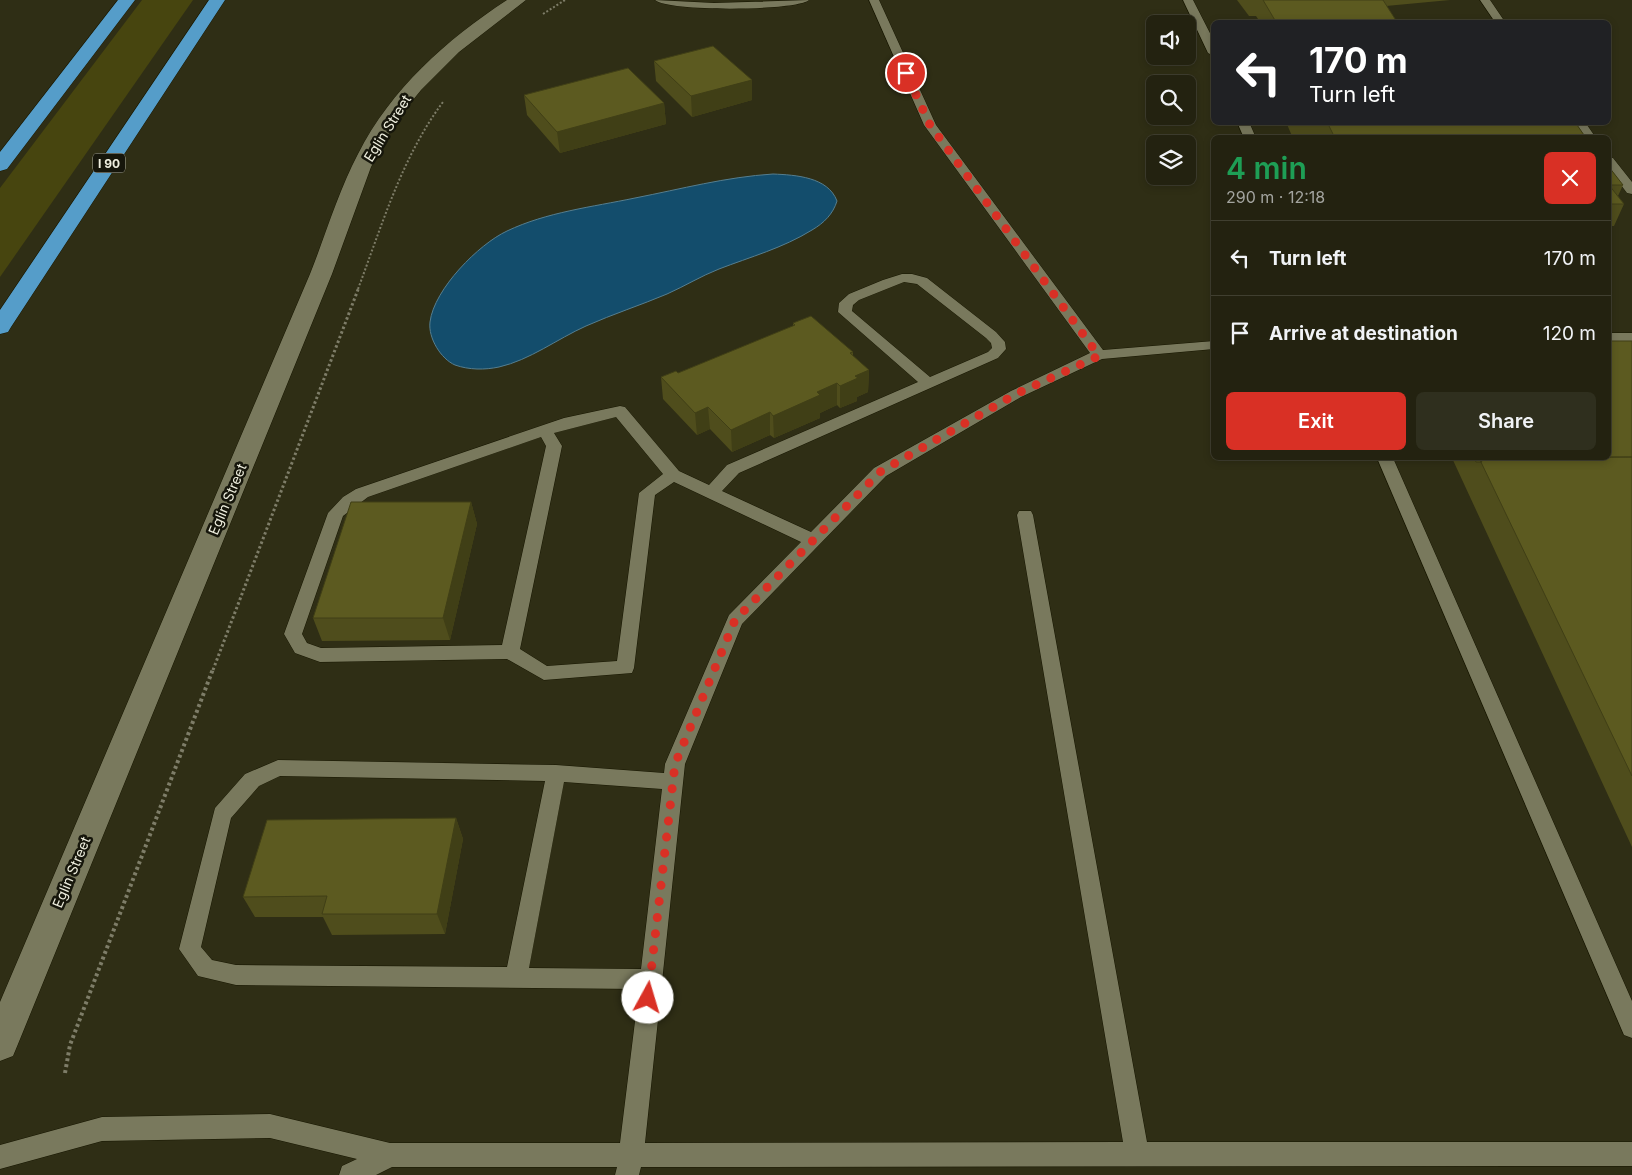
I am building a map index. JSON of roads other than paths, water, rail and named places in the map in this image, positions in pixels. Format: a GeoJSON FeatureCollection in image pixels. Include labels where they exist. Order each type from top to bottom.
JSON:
{"type":"FeatureCollection","features":[{"type":"Feature","properties":{"kind":"highway"},"geometry":{"type":"LineString","coordinates":[[0,165],[127,0]]}},
{"type":"Feature","properties":{"kind":"highway","name":"I 90"},"geometry":{"type":"LineString","coordinates":[[0,327],[217,0]]}},
{"type":"Feature","properties":{"kind":"street","name":"Eglin Street"},"geometry":{"type":"LineString","coordinates":[[0,1044],[321,274],[368,153],[403,100],[432,66],[483,23],[518,0]]}},
{"type":"Feature","properties":{"kind":"lane"},"geometry":{"type":"LineString","coordinates":[[660,0],[686,6],[747,6],[804,0]]}},
{"type":"Feature","properties":{"kind":"lane"},"geometry":{"type":"LineString","coordinates":[[732,0],[747,6]]}},
{"type":"Feature","properties":{"kind":"lane"},"geometry":{"type":"LineString","coordinates":[[874,0],[930,125],[1099,356]]}},
{"type":"Feature","properties":{"kind":"lane"},"geometry":{"type":"LineString","coordinates":[[1188,0],[1211,47]]}},
{"type":"Feature","properties":{"kind":"lane"},"geometry":{"type":"LineString","coordinates":[[1485,0],[1499,20]]}},
{"type":"Feature","properties":{"kind":"lane"},"geometry":{"type":"LineString","coordinates":[[1611,164],[1632,190]]}},
{"type":"Feature","properties":{"kind":"lane"},"geometry":{"type":"LineString","coordinates":[[712,493],[733,469],[992,355],[999,350],[998,342],[922,281],[902,278],[854,297],[846,304],[846,312],[928,383]]}},
{"type":"Feature","properties":{"kind":"lane"},"geometry":{"type":"LineString","coordinates":[[1611,337],[1632,337]]}},
{"type":"Feature","properties":{"kind":"lane"},"geometry":{"type":"LineString","coordinates":[[629,1166],[675,764],[735,620],[880,472],[1016,394],[1099,356],[1211,345]]}},
{"type":"Feature","properties":{"kind":"lane"},"geometry":{"type":"LineString","coordinates":[[673,476],[647,493],[625,668],[544,673],[510,652],[320,655],[301,648],[293,634],[336,513],[349,500],[362,493],[569,422],[620,411],[673,476],[812,540]]}},
{"type":"Feature","properties":{"kind":"lane"},"geometry":{"type":"LineString","coordinates":[[510,652],[554,446],[545,430]]}},
{"type":"Feature","properties":{"kind":"lane"},"geometry":{"type":"LineString","coordinates":[[1386,460],[1632,1027]]}},
{"type":"Feature","properties":{"kind":"lane"},"geometry":{"type":"LineString","coordinates":[[1025,515],[1136,1154]]}},
{"type":"Feature","properties":{"kind":"lane"},"geometry":{"type":"LineString","coordinates":[[650,979],[516,976],[236,975],[206,970],[190,949],[222,814],[252,780],[278,768],[556,773],[672,782]]}},
{"type":"Feature","properties":{"kind":"lane"},"geometry":{"type":"LineString","coordinates":[[516,976],[556,773]]}},
{"type":"Feature","properties":{"kind":"lane"},"geometry":{"type":"LineString","coordinates":[[0,1157],[102,1129],[270,1126],[390,1156],[629,1166],[1136,1154],[1632,1154]]}},
{"type":"Feature","properties":{"kind":"lane"},"geometry":{"type":"LineString","coordinates":[[351,1175],[390,1156]]}},
{"type":"Feature","properties":{"kind":"water"},"geometry":{"type":"Polygon","coordinates":[[[773,174],[810,179],[826,187],[833,193],[837,201],[828,218],[812,230],[790,242],[719,269],[667,294],[606,317],[510,364],[483,369],[460,367],[445,358],[436,347],[431,335],[430,322],[433,309],[440,296],[459,269],[471,257],[496,237],[507,231],[522,224],[570,211],[721,181],[773,174]]]}}]}
